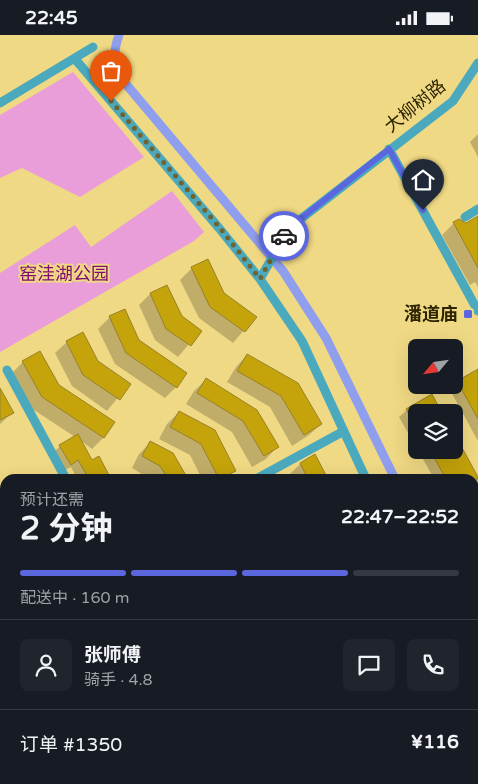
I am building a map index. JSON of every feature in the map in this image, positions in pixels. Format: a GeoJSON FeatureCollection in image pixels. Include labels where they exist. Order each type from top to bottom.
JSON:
{"type":"FeatureCollection","features":[{"type":"Feature","properties":{"kind":"street"},"geometry":{"type":"LineString","coordinates":[[0,103],[93,47]]}},
{"type":"Feature","properties":{"kind":"street"},"geometry":{"type":"LineString","coordinates":[[75,59],[220,228],[260,279],[302,341],[364,474]]}},
{"type":"Feature","properties":{"kind":"street","name":"大柳树路"},"geometry":{"type":"LineString","coordinates":[[260,279],[289,228],[453,101],[478,63]]}},
{"type":"Feature","properties":{"kind":"street"},"geometry":{"type":"LineString","coordinates":[[389,149],[478,311]]}},
{"type":"Feature","properties":{"kind":"street"},"geometry":{"type":"LineString","coordinates":[[465,217],[478,209]]}},
{"type":"Feature","properties":{"kind":"street"},"geometry":{"type":"LineString","coordinates":[[7,371],[63,474]]}},
{"type":"Feature","properties":{"kind":"street"},"geometry":{"type":"LineString","coordinates":[[265,474],[344,431]]}},
{"type":"Feature","properties":{"kind":"green space"},"geometry":{"type":"Polygon","coordinates":[[[73,72],[144,157],[80,197],[22,168],[0,178],[0,115],[73,72]]]}},
{"type":"Feature","properties":{"kind":"green space","name":"窑洼湖公园"},"geometry":{"type":"Polygon","coordinates":[[[172,191],[204,232],[194,241],[0,352],[0,273],[75,225],[91,247],[172,191]]]}},
{"type":"Feature","properties":{"kind":"building"},"geometry":{"type":"Polygon","coordinates":[[[478,216],[478,268],[453,222],[459,219],[466,223],[478,216]]]}},
{"type":"Feature","properties":{"kind":"building"},"geometry":{"type":"Polygon","coordinates":[[[208,259],[224,293],[257,317],[245,332],[210,307],[191,267],[208,259]]]}},
{"type":"Feature","properties":{"kind":"building"},"geometry":{"type":"Polygon","coordinates":[[[167,285],[182,316],[202,331],[191,346],[166,329],[150,293],[167,285]]]}},
{"type":"Feature","properties":{"kind":"building"},"geometry":{"type":"Polygon","coordinates":[[[125,309],[139,340],[187,373],[177,388],[126,353],[109,316],[125,309]]]}},
{"type":"Feature","properties":{"kind":"building"},"geometry":{"type":"Polygon","coordinates":[[[83,332],[98,361],[131,384],[120,400],[83,375],[66,341],[83,332]]]}},
{"type":"Feature","properties":{"kind":"building"},"geometry":{"type":"Polygon","coordinates":[[[40,351],[59,385],[115,422],[104,438],[42,397],[22,361],[40,351]]]}},
{"type":"Feature","properties":{"kind":"building"},"geometry":{"type":"Polygon","coordinates":[[[247,354],[298,383],[322,424],[304,435],[281,396],[237,371],[247,354]]]}},
{"type":"Feature","properties":{"kind":"building"},"geometry":{"type":"Polygon","coordinates":[[[478,369],[478,419],[463,392],[463,378],[478,369]]]}},
{"type":"Feature","properties":{"kind":"building"},"geometry":{"type":"Polygon","coordinates":[[[206,378],[257,410],[279,447],[264,456],[243,421],[197,393],[206,378]]]}},
{"type":"Feature","properties":{"kind":"building"},"geometry":{"type":"Polygon","coordinates":[[[0,388],[14,413],[0,420],[0,388]]]}},
{"type":"Feature","properties":{"kind":"building"},"geometry":{"type":"Polygon","coordinates":[[[432,394],[437,404],[415,404],[432,394]]]}},
{"type":"Feature","properties":{"kind":"building"},"geometry":{"type":"Polygon","coordinates":[[[179,411],[215,430],[236,471],[230,474],[216,474],[201,444],[170,427],[179,411]]]}},
{"type":"Feature","properties":{"kind":"building"},"geometry":{"type":"Polygon","coordinates":[[[78,434],[92,460],[99,456],[108,474],[86,474],[78,460],[71,465],[59,445],[78,434]]]}},
{"type":"Feature","properties":{"kind":"building"},"geometry":{"type":"Polygon","coordinates":[[[150,441],[173,453],[185,474],[165,474],[160,466],[142,456],[150,441]]]}},
{"type":"Feature","properties":{"kind":"building"},"geometry":{"type":"Polygon","coordinates":[[[463,450],[476,474],[443,474],[435,459],[463,459],[463,450]]]}},
{"type":"Feature","properties":{"kind":"building"},"geometry":{"type":"Polygon","coordinates":[[[315,454],[325,474],[306,474],[300,463],[315,454]]]}},
{"type":"Feature","properties":{"kind":"waterway"},"geometry":{"type":"LineString","coordinates":[[119,35],[115,56],[120,77],[283,271],[326,338],[393,474]]}},
{"type":"Feature","properties":{"kind":"way so far"},"geometry":{"type":"LineString","coordinates":[[111,101],[220,228],[260,279],[284,236]]}},
{"type":"Feature","properties":{"kind":"place","name":"潘道庙"},"geometry":{"type":"Point","coordinates":[468,314]}},
{"type":"Feature","properties":{"kind":"route"},"geometry":{"type":"LineString","coordinates":[[284,236],[289,228],[389,149],[423,210]]}}]}
